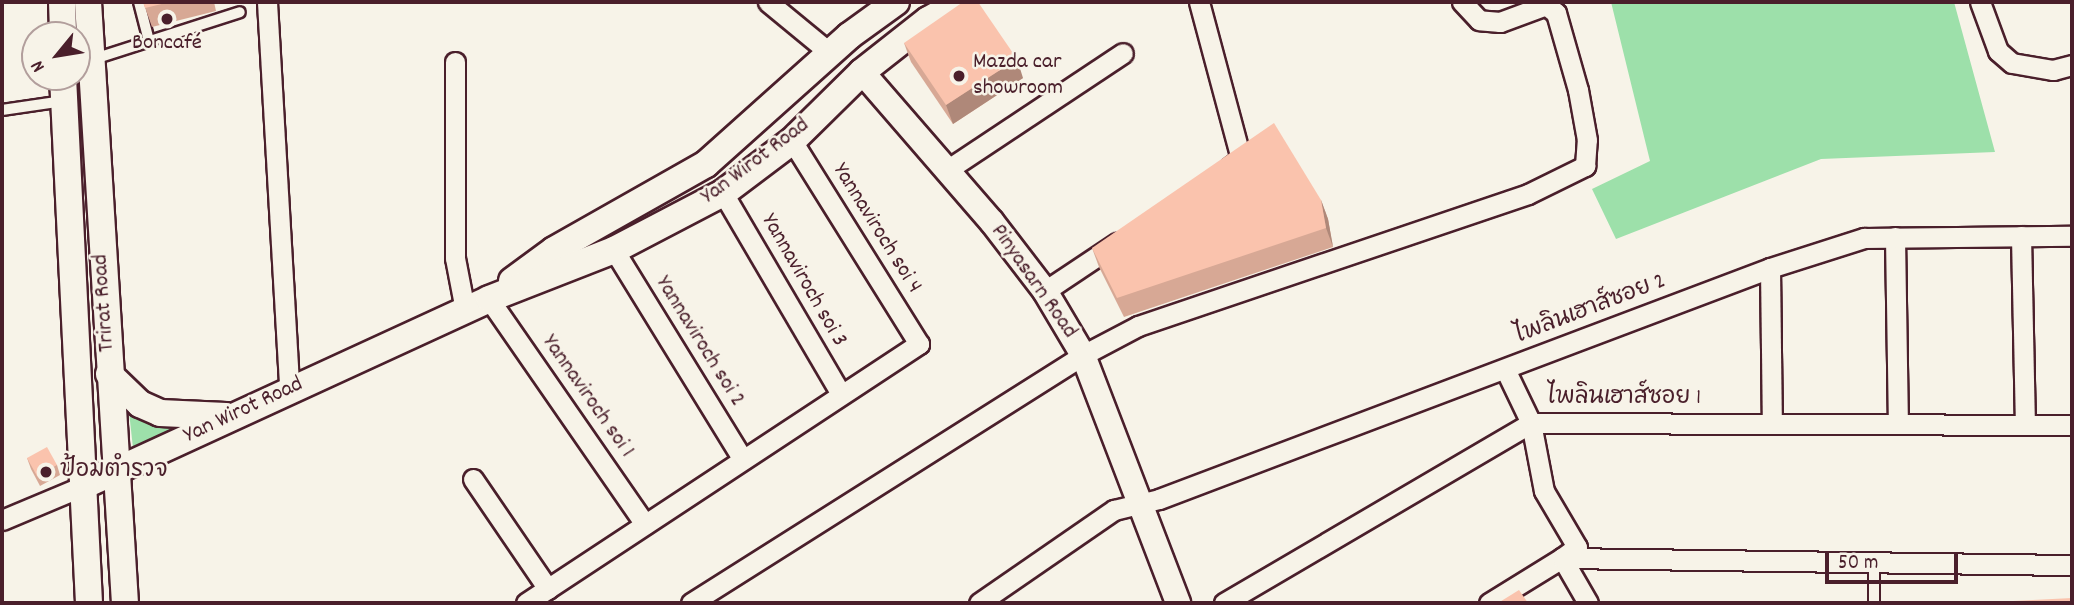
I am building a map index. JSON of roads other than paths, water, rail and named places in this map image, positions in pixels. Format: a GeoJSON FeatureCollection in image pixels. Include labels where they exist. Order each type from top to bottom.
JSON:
{"type":"FeatureCollection","features":[{"type":"Feature","properties":{"kind":"main road"},"geometry":{"type":"LineString","coordinates":[[62,2],[62,21]]}},
{"type":"Feature","properties":{"kind":"main road","name":"Trirat Road"},"geometry":{"type":"LineString","coordinates":[[88,2],[89,21]]}},
{"type":"Feature","properties":{"kind":"main road","name":"Yan Wirot Road"},"geometry":{"type":"LineString","coordinates":[[477,304],[554,250],[706,164],[830,54],[896,2]]}},
{"type":"Feature","properties":{"kind":"main road","name":"Yan Wirot Road"},"geometry":{"type":"LineString","coordinates":[[83,486],[477,304],[614,250],[723,193],[792,141],[862,72],[928,20],[960,2]]}},
{"type":"Feature","properties":{"kind":"main road"},"geometry":{"type":"LineString","coordinates":[[830,54],[862,72]]}},
{"type":"Feature","properties":{"kind":"main road","name":"Trirat Road"},"geometry":{"type":"LineString","coordinates":[[91,77],[125,603]]}},
{"type":"Feature","properties":{"kind":"main road","name":"Trirat Road"},"geometry":{"type":"LineString","coordinates":[[63,91],[89,603]]}},
{"type":"Feature","properties":{"kind":"main road"},"geometry":{"type":"LineString","coordinates":[[109,374],[140,404],[160,413],[232,416]]}},
{"type":"Feature","properties":{"kind":"street"},"geometry":{"type":"LineString","coordinates":[[267,2],[289,389]]}},
{"type":"Feature","properties":{"kind":"street"},"geometry":{"type":"LineString","coordinates":[[768,2],[830,54]]}},
{"type":"Feature","properties":{"kind":"street"},"geometry":{"type":"LineString","coordinates":[[1199,2],[1241,159],[1207,182]]}},
{"type":"Feature","properties":{"kind":"street"},"geometry":{"type":"LineString","coordinates":[[691,603],[1083,355],[1138,326],[1528,194],[1585,166],[1587,140],[1578,90],[1556,13],[1546,5],[1500,22],[1479,20],[1462,2]]}},
{"type":"Feature","properties":{"kind":"street"},"geometry":{"type":"LineString","coordinates":[[1980,2],[1998,51],[2012,63],[2053,69],[2072,65]]}},
{"type":"Feature","properties":{"kind":"street"},"geometry":{"type":"LineString","coordinates":[[947,170],[1123,53]]}},
{"type":"Feature","properties":{"kind":"street"},"geometry":{"type":"LineString","coordinates":[[455,62],[455,258],[477,304]]}},
{"type":"Feature","properties":{"kind":"street","name":"Pinyasarn Road"},"geometry":{"type":"LineString","coordinates":[[862,72],[947,170],[1045,291],[1083,355],[1178,603]]}},
{"type":"Feature","properties":{"kind":"street","name":"Yannaviroch soi 4"},"geometry":{"type":"LineString","coordinates":[[792,141],[919,344],[841,394]]}},
{"type":"Feature","properties":{"kind":"street","name":"Yannaviroch soi 3"},"geometry":{"type":"LineString","coordinates":[[723,193],[841,394]]}},
{"type":"Feature","properties":{"kind":"street"},"geometry":{"type":"LineString","coordinates":[[1045,291],[1138,229]]}},
{"type":"Feature","properties":{"kind":"street"},"geometry":{"type":"LineString","coordinates":[[2021,236],[2025,424]]}},
{"type":"Feature","properties":{"kind":"street","name":"ไพลินเฮาส์ซอย 2"},"geometry":{"type":"LineString","coordinates":[[979,603],[1114,510],[1141,504],[1770,268],[1864,238],[2072,236]]}},
{"type":"Feature","properties":{"kind":"street"},"geometry":{"type":"LineString","coordinates":[[1895,237],[1898,424]]}},
{"type":"Feature","properties":{"kind":"street","name":"Yannaviroch soi 2"},"geometry":{"type":"LineString","coordinates":[[614,250],[743,460]]}},
{"type":"Feature","properties":{"kind":"street"},"geometry":{"type":"LineString","coordinates":[[1770,268],[1772,424]]}},
{"type":"Feature","properties":{"kind":"street","name":"Yannaviroch soi 1"},"geometry":{"type":"LineString","coordinates":[[477,304],[645,524]]}},
{"type":"Feature","properties":{"kind":"street"},"geometry":{"type":"LineString","coordinates":[[1489,603],[1577,547],[1544,491],[1531,423],[1506,369]]}},
{"type":"Feature","properties":{"kind":"street"},"geometry":{"type":"LineString","coordinates":[[526,603],[841,394]]}},
{"type":"Feature","properties":{"kind":"street","name":"ไพลินเฮาส์ซอย 1"},"geometry":{"type":"LineString","coordinates":[[1224,603],[1531,423],[2072,425]]}},
{"type":"Feature","properties":{"kind":"street"},"geometry":{"type":"LineString","coordinates":[[473,479],[548,589]]}},
{"type":"Feature","properties":{"kind":"street"},"geometry":{"type":"LineString","coordinates":[[2,520],[83,486]]}},
{"type":"Feature","properties":{"kind":"street"},"geometry":{"type":"LineString","coordinates":[[1562,558],[2072,565]]}},
{"type":"Feature","properties":{"kind":"street"},"geometry":{"type":"LineString","coordinates":[[1562,558],[1588,603]]}},
{"type":"Feature","properties":{"kind":"lane"},"geometry":{"type":"LineString","coordinates":[[139,2],[149,41]]}},
{"type":"Feature","properties":{"kind":"lane"},"geometry":{"type":"LineString","coordinates":[[91,61],[240,12]]}},
{"type":"Feature","properties":{"kind":"lane"},"geometry":{"type":"LineString","coordinates":[[2,110],[57,91]]}},
{"type":"Feature","properties":{"kind":"lane"},"geometry":{"type":"LineString","coordinates":[[1874,564],[1874,603]]}},
{"type":"Feature","properties":{"kind":"place","name":"Boncafé"},"geometry":{"type":"Point","coordinates":[167,19]}},
{"type":"Feature","properties":{"kind":"place","name":"Mazda car showroom"},"geometry":{"type":"Point","coordinates":[959,76]}},
{"type":"Feature","properties":{"kind":"place","name":"ป้อมตำรวจ"},"geometry":{"type":"Point","coordinates":[46,472]}}]}
